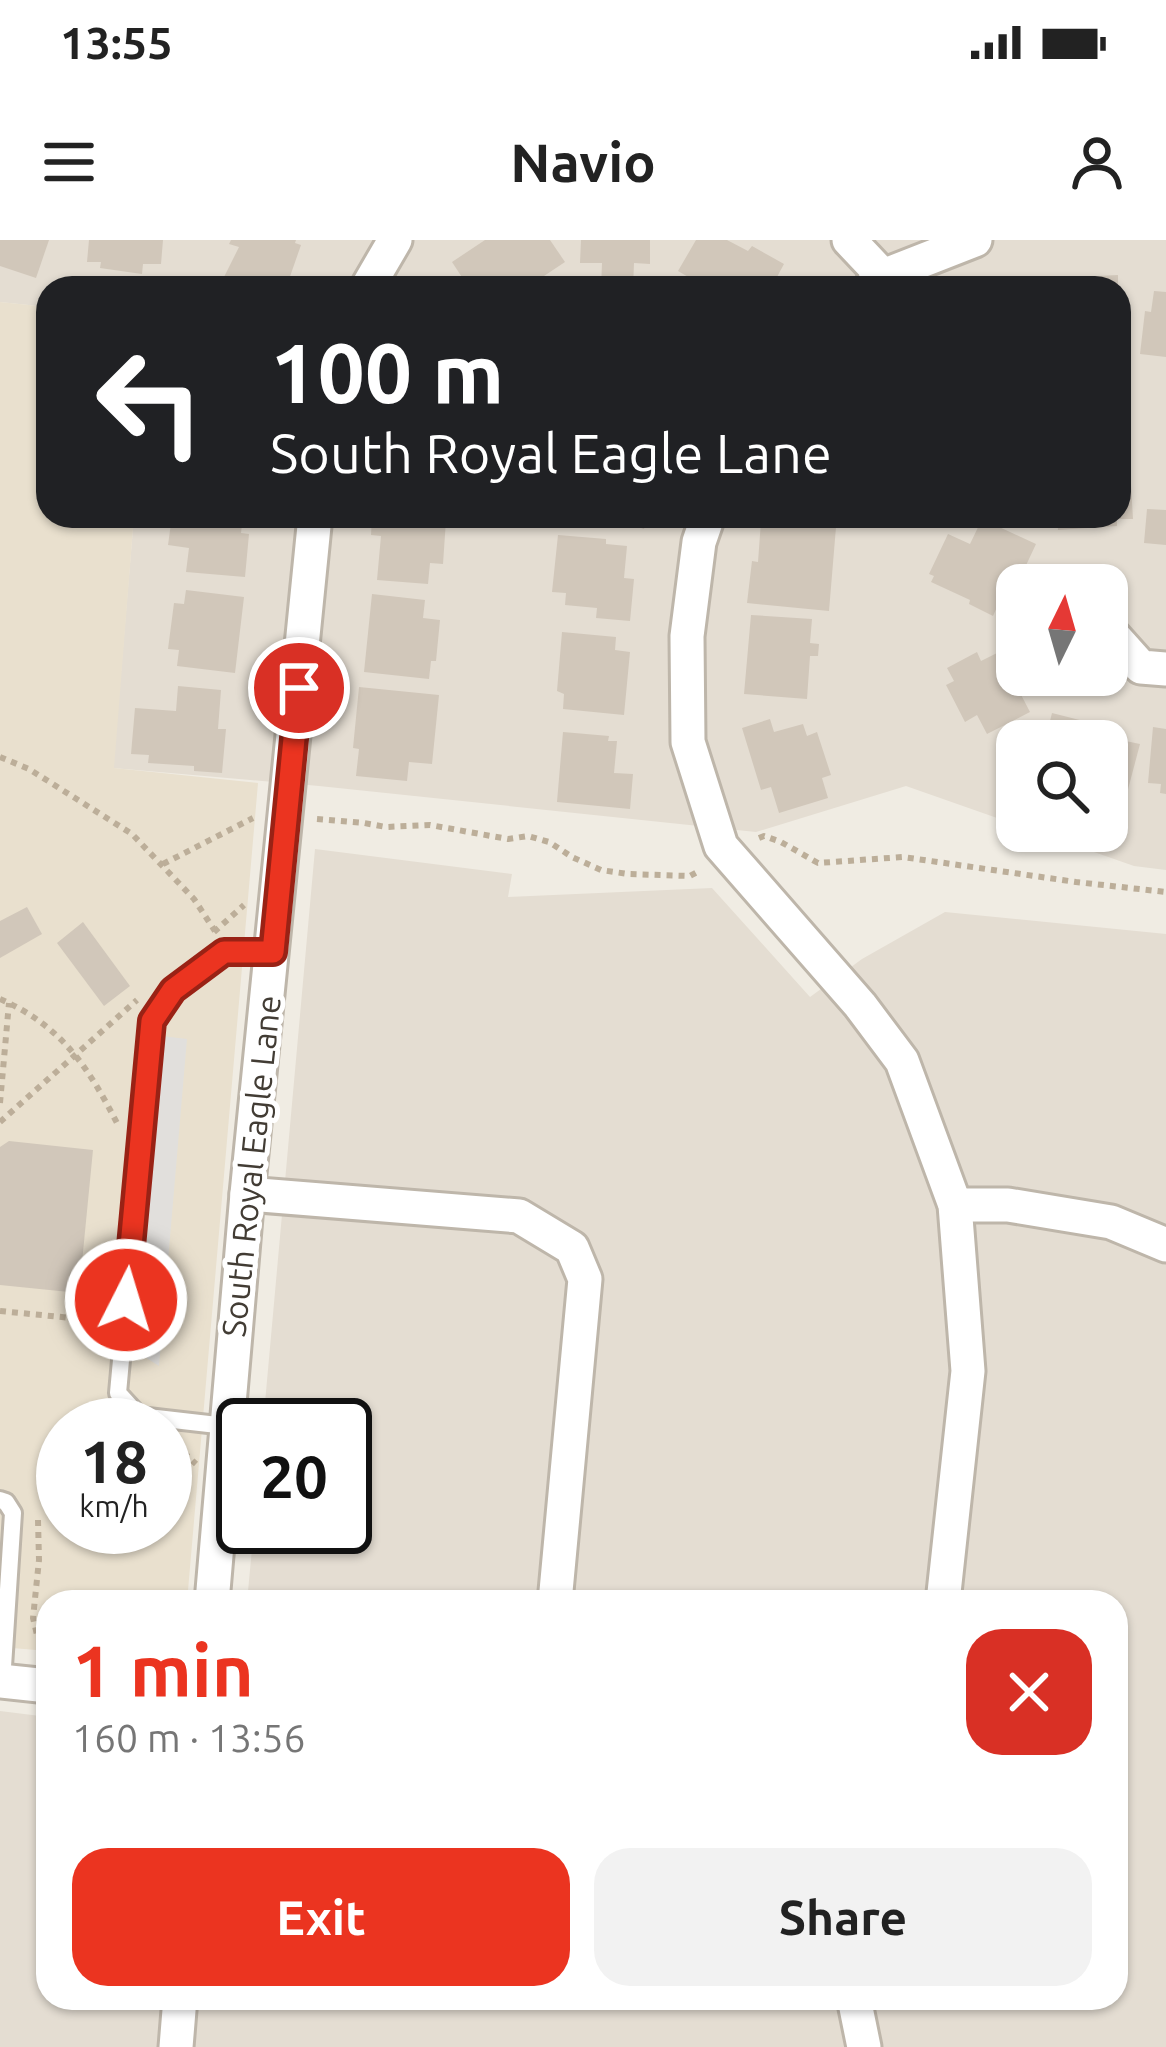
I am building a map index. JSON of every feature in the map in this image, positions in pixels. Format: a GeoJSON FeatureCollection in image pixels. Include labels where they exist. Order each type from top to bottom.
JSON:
{"type":"FeatureCollection","features":[{"type":"Feature","properties":{"kind":"street"},"geometry":{"type":"LineString","coordinates":[[374,276],[395,240]]}},
{"type":"Feature","properties":{"kind":"street"},"geometry":{"type":"LineString","coordinates":[[849,240],[873,276]]}},
{"type":"Feature","properties":{"kind":"street"},"geometry":{"type":"LineString","coordinates":[[891,276],[975,240]]}},
{"type":"Feature","properties":{"kind":"street","name":"South Royal Eagle Lane"},"geometry":{"type":"LineString","coordinates":[[229,1398],[314,528]]}},
{"type":"Feature","properties":{"kind":"street"},"geometry":{"type":"LineString","coordinates":[[703,528],[687,636],[688,742],[721,847],[860,1005],[902,1061],[955,1205],[968,1371],[944,1590]]}},
{"type":"Feature","properties":{"kind":"street"},"geometry":{"type":"LineString","coordinates":[[1128,652],[1141,667],[1166,669]]}},
{"type":"Feature","properties":{"kind":"street"},"geometry":{"type":"LineString","coordinates":[[247,1194],[519,1216],[572,1248],[585,1279],[556,1590]]}},
{"type":"Feature","properties":{"kind":"street"},"geometry":{"type":"LineString","coordinates":[[955,1205],[1008,1204],[1111,1222],[1166,1245]]}},
{"type":"Feature","properties":{"kind":"street","name":"South Royal Eagle Lane"},"geometry":{"type":"LineString","coordinates":[[213,1590],[216,1552]]}},
{"type":"Feature","properties":{"kind":"street"},"geometry":{"type":"LineString","coordinates":[[1,1682],[36,1684]]}},
{"type":"Feature","properties":{"kind":"street"},"geometry":{"type":"LineString","coordinates":[[176,2047],[179,2010]]}},
{"type":"Feature","properties":{"kind":"street"},"geometry":{"type":"LineString","coordinates":[[856,2010],[864,2047]]}},
{"type":"Feature","properties":{"kind":"lane"},"geometry":{"type":"LineString","coordinates":[[216,1425],[139,1416],[118,1393],[152,1021],[173,990],[224,952],[273,952]]}},
{"type":"Feature","properties":{"kind":"lane"},"geometry":{"type":"LineString","coordinates":[[0,1500],[14,1513],[5,1569],[1,1682]]}},
{"type":"Feature","properties":{"kind":"path"},"geometry":{"type":"LineString","coordinates":[[0,757],[29,769],[132,834],[194,898],[215,931]]}},
{"type":"Feature","properties":{"kind":"path"},"geometry":{"type":"LineString","coordinates":[[163,864],[253,818]]}},
{"type":"Feature","properties":{"kind":"path"},"geometry":{"type":"LineString","coordinates":[[317,819],[528,836],[601,870],[628,874],[689,876],[701,870]]}},
{"type":"Feature","properties":{"kind":"path"},"geometry":{"type":"LineString","coordinates":[[759,838],[781,842],[818,863],[903,857],[1166,892]]}},
{"type":"Feature","properties":{"kind":"path"},"geometry":{"type":"LineString","coordinates":[[199,945],[247,902]]}},
{"type":"Feature","properties":{"kind":"path"},"geometry":{"type":"LineString","coordinates":[[0,1122],[150,988]]}},
{"type":"Feature","properties":{"kind":"path"},"geometry":{"type":"LineString","coordinates":[[0,1103],[4,1001],[43,1021],[75,1055],[100,1089],[123,1136]]}},
{"type":"Feature","properties":{"kind":"path"},"geometry":{"type":"LineString","coordinates":[[0,1311],[106,1321]]}},
{"type":"Feature","properties":{"kind":"path"},"geometry":{"type":"LineString","coordinates":[[192,1461],[198,1467]]}},
{"type":"Feature","properties":{"kind":"shaded area"},"geometry":{"type":"Polygon","coordinates":[[[0,240],[1166,240],[1166,870],[1134,866],[1094,852],[1128,852],[1128,720],[996,720],[996,818],[906,786],[756,832],[113,768],[133,528],[1131,528],[1131,276],[36,276],[36,306],[0,302],[0,240]]]}},
{"type":"Feature","properties":{"kind":"shaded area"},"geometry":{"type":"Polygon","coordinates":[[[0,302],[36,306],[36,528],[133,528],[114,768],[258,783],[192,1544],[192,1398],[36,1398],[36,1554],[191,1554],[188,1590],[36,1590],[36,1650],[0,1647],[0,302]]]}},
{"type":"Feature","properties":{"kind":"shaded area"},"geometry":{"type":"Polygon","coordinates":[[[315,849],[512,874],[508,897],[712,888],[810,997],[862,959],[945,912],[1166,934],[1166,2047],[0,2047],[0,1711],[36,1716],[36,2010],[1128,2010],[1128,1590],[248,1590],[251,1554],[372,1554],[372,1398],[265,1398],[315,849]]]}},
{"type":"Feature","properties":{"kind":"shaded area"},"geometry":{"type":"Polygon","coordinates":[[[162,1036],[187,1039],[159,1366],[137,1352],[162,1036]]]}},
{"type":"Feature","properties":{"kind":"building"},"geometry":{"type":"Polygon","coordinates":[[[0,240],[49,240],[36,278],[0,266],[0,240]]]}},
{"type":"Feature","properties":{"kind":"building"},"geometry":{"type":"Polygon","coordinates":[[[89,240],[163,240],[161,264],[143,264],[142,274],[100,268],[101,262],[87,262],[89,240]]]}},
{"type":"Feature","properties":{"kind":"building"},"geometry":{"type":"Polygon","coordinates":[[[231,240],[296,240],[301,245],[290,276],[224,276],[239,247],[229,244],[231,240]]]}},
{"type":"Feature","properties":{"kind":"building"},"geometry":{"type":"Polygon","coordinates":[[[485,240],[550,240],[565,262],[544,276],[461,276],[452,262],[485,240]]]}},
{"type":"Feature","properties":{"kind":"building"},"geometry":{"type":"Polygon","coordinates":[[[581,240],[650,240],[650,264],[634,263],[633,276],[601,276],[602,263],[580,263],[581,240]]]}},
{"type":"Feature","properties":{"kind":"building"},"geometry":{"type":"Polygon","coordinates":[[[696,240],[727,240],[748,251],[752,246],[784,264],[778,276],[687,276],[678,271],[696,240]]]}},
{"type":"Feature","properties":{"kind":"building"},"geometry":{"type":"Polygon","coordinates":[[[1154,291],[1166,292],[1166,357],[1140,354],[1145,311],[1151,312],[1154,291]]]}},
{"type":"Feature","properties":{"kind":"building"},"geometry":{"type":"Polygon","coordinates":[[[1147,509],[1166,510],[1166,545],[1144,543],[1147,509]]]}},
{"type":"Feature","properties":{"kind":"building"},"geometry":{"type":"Polygon","coordinates":[[[170,528],[242,528],[241,533],[249,534],[245,577],[186,572],[189,548],[168,545],[170,528]]]}},
{"type":"Feature","properties":{"kind":"building"},"geometry":{"type":"Polygon","coordinates":[[[371,528],[445,528],[443,564],[430,563],[428,584],[377,580],[381,536],[371,535],[371,528]]]}},
{"type":"Feature","properties":{"kind":"building"},"geometry":{"type":"Polygon","coordinates":[[[760,528],[836,528],[829,611],[747,603],[752,561],[758,562],[760,528]]]}},
{"type":"Feature","properties":{"kind":"building"},"geometry":{"type":"Polygon","coordinates":[[[978,528],[1001,528],[1036,544],[1027,564],[996,564],[993,616],[931,582],[934,576],[929,574],[948,534],[970,544],[978,528]]]}},
{"type":"Feature","properties":{"kind":"building"},"geometry":{"type":"Polygon","coordinates":[[[558,535],[606,539],[606,544],[627,546],[624,578],[634,579],[630,621],[596,618],[597,608],[565,605],[566,593],[552,592],[558,535]]]}},
{"type":"Feature","properties":{"kind":"building"},"geometry":{"type":"Polygon","coordinates":[[[186,590],[244,597],[235,673],[177,666],[179,650],[168,649],[174,603],[184,604],[186,590]]]}},
{"type":"Feature","properties":{"kind":"building"},"geometry":{"type":"Polygon","coordinates":[[[372,594],[425,600],[423,618],[440,620],[429,679],[364,672],[372,594]]]}},
{"type":"Feature","properties":{"kind":"building"},"geometry":{"type":"Polygon","coordinates":[[[751,615],[812,619],[810,643],[819,644],[818,656],[810,656],[807,699],[744,694],[751,615]]]}},
{"type":"Feature","properties":{"kind":"building"},"geometry":{"type":"Polygon","coordinates":[[[562,632],[616,637],[615,650],[630,652],[624,715],[563,709],[564,694],[557,691],[562,632]]]}},
{"type":"Feature","properties":{"kind":"building"},"geometry":{"type":"Polygon","coordinates":[[[977,652],[981,661],[996,654],[996,696],[1022,696],[1030,712],[1014,720],[996,720],[996,729],[987,734],[977,715],[965,722],[946,685],[954,681],[947,668],[977,652]]]}},
{"type":"Feature","properties":{"kind":"building"},"geometry":{"type":"Polygon","coordinates":[[[178,686],[221,690],[218,729],[226,729],[222,773],[148,763],[149,755],[131,754],[135,708],[176,711],[178,686]]]}},
{"type":"Feature","properties":{"kind":"building"},"geometry":{"type":"Polygon","coordinates":[[[359,687],[439,695],[432,764],[409,762],[407,781],[356,776],[359,749],[353,748],[359,687]]]}},
{"type":"Feature","properties":{"kind":"building"},"geometry":{"type":"Polygon","coordinates":[[[1052,713],[1080,720],[1050,720],[1052,713]]]}},
{"type":"Feature","properties":{"kind":"building"},"geometry":{"type":"Polygon","coordinates":[[[770,719],[774,732],[803,724],[807,736],[817,732],[831,775],[822,778],[828,798],[779,813],[771,787],[761,790],[742,728],[770,719]]]}},
{"type":"Feature","properties":{"kind":"building"},"geometry":{"type":"Polygon","coordinates":[[[1153,727],[1166,729],[1166,794],[1160,793],[1161,784],[1148,783],[1153,727]]]}},
{"type":"Feature","properties":{"kind":"building"},"geometry":{"type":"Polygon","coordinates":[[[563,732],[609,736],[608,741],[617,741],[614,773],[633,774],[630,809],[557,802],[563,732]]]}},
{"type":"Feature","properties":{"kind":"building"},"geometry":{"type":"Polygon","coordinates":[[[1128,742],[1140,744],[1128,789],[1128,742]]]}},
{"type":"Feature","properties":{"kind":"building"},"geometry":{"type":"Polygon","coordinates":[[[27,907],[42,934],[0,958],[0,921],[27,907]]]}},
{"type":"Feature","properties":{"kind":"building"},"geometry":{"type":"Polygon","coordinates":[[[83,922],[130,986],[104,1006],[57,943],[83,922]]]}},
{"type":"Feature","properties":{"kind":"building"},"geometry":{"type":"Polygon","coordinates":[[[9,1141],[93,1150],[79,1293],[0,1285],[0,1147],[9,1141]]]}},
{"type":"Feature","properties":{"kind":"route"},"geometry":{"type":"LineString","coordinates":[[126,1300],[152,1021],[173,990],[224,952],[273,952],[299,688]]}}]}
